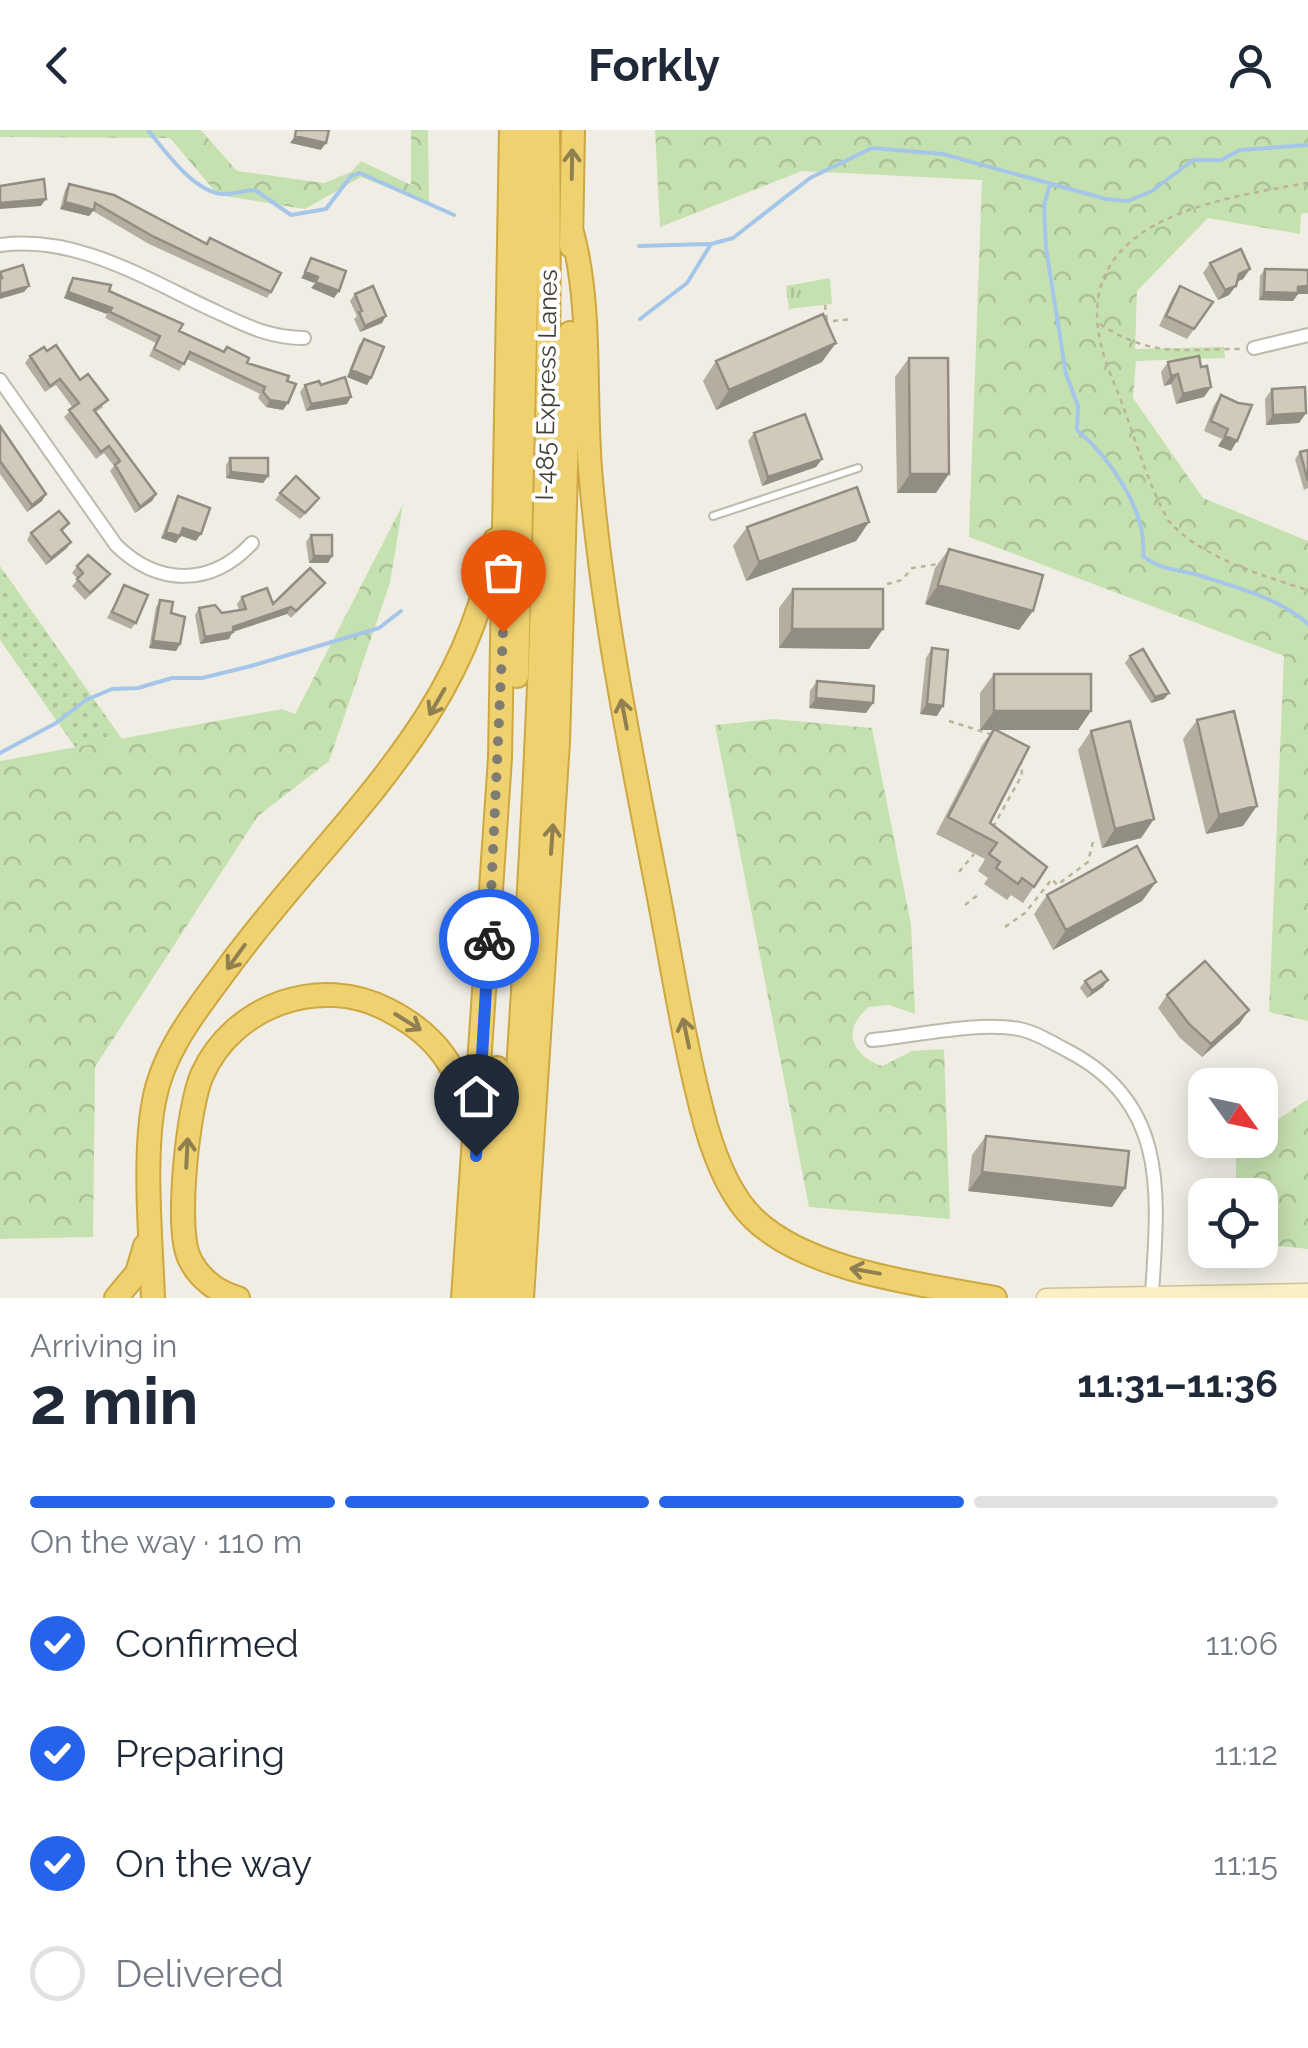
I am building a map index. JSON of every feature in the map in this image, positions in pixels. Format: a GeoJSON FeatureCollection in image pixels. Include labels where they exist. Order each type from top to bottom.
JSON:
{"type":"FeatureCollection","features":[{"type":"Feature","properties":{"kind":"highway"},"geometry":{"type":"LineString","coordinates":[[473,1188],[500,758],[511,130]]}},
{"type":"Feature","properties":{"kind":"highway","name":"I-485 Express Lanes"},"geometry":{"type":"LineString","coordinates":[[502,1298],[496,1251],[521,590],[530,130]]}},
{"type":"Feature","properties":{"kind":"highway","name":"I-485 Express Lanes"},"geometry":{"type":"LineString","coordinates":[[484,1298],[496,1251],[529,916],[547,432],[548,130]]}},
{"type":"Feature","properties":{"kind":"highway"},"geometry":{"type":"LineString","coordinates":[[463,1298],[496,1251],[558,742],[572,130]]}},
{"type":"Feature","properties":{"kind":"highway"},"geometry":{"type":"LineString","coordinates":[[572,232],[582,271],[587,434],[602,590],[678,995],[706,1126],[724,1176],[754,1219],[797,1246],[849,1268],[995,1298]]}},
{"type":"Feature","properties":{"kind":"highway"},"geometry":{"type":"LineString","coordinates":[[153,1298],[150,1208],[154,1100],[180,1034],[268,912],[414,742],[449,681],[482,604],[508,442]]}},
{"type":"Feature","properties":{"kind":"highway"},"geometry":{"type":"LineString","coordinates":[[238,1298],[207,1282],[186,1250],[192,1102],[219,1046],[248,1020],[284,1000],[322,993],[350,995],[400,1016],[438,1044],[454,1068],[472,1122],[473,1188],[496,1251],[522,1298]]}},
{"type":"Feature","properties":{"kind":"highway"},"geometry":{"type":"LineString","coordinates":[[116,1298],[137,1273],[150,1208]]}},
{"type":"Feature","properties":{"kind":"main road"},"geometry":{"type":"LineString","coordinates":[[1046,1298],[1308,1293]]}},
{"type":"Feature","properties":{"kind":"street"},"geometry":{"type":"LineString","coordinates":[[0,244],[39,242],[95,255],[268,336],[304,338]]}},
{"type":"Feature","properties":{"kind":"street"},"geometry":{"type":"LineString","coordinates":[[1254,348],[1308,335]]}},
{"type":"Feature","properties":{"kind":"street"},"geometry":{"type":"LineString","coordinates":[[0,380],[116,545],[133,561],[171,576],[205,576],[222,569],[252,543]]}},
{"type":"Feature","properties":{"kind":"street"},"geometry":{"type":"LineString","coordinates":[[872,1040],[1020,1029],[1100,1071],[1126,1098],[1152,1147],[1157,1188],[1152,1294]]}},
{"type":"Feature","properties":{"kind":"lane"},"geometry":{"type":"LineString","coordinates":[[713,516],[858,468]]}},
{"type":"Feature","properties":{"kind":"path"},"geometry":{"type":"LineString","coordinates":[[1308,183],[1204,204],[1138,232],[1120,250],[1098,298],[1103,354],[1168,520],[1185,537],[1308,590]]}},
{"type":"Feature","properties":{"kind":"path"},"geometry":{"type":"LineString","coordinates":[[825,305],[827,322]]}},
{"type":"Feature","properties":{"kind":"path"},"geometry":{"type":"LineString","coordinates":[[817,322],[852,320]]}},
{"type":"Feature","properties":{"kind":"path"},"geometry":{"type":"LineString","coordinates":[[1099,323],[1132,345],[1153,350],[1254,348]]}},
{"type":"Feature","properties":{"kind":"path"},"geometry":{"type":"LineString","coordinates":[[887,584],[902,580],[912,568],[927,563],[944,564]]}},
{"type":"Feature","properties":{"kind":"path"},"geometry":{"type":"LineString","coordinates":[[949,721],[996,735]]}},
{"type":"Feature","properties":{"kind":"path"},"geometry":{"type":"LineString","coordinates":[[988,835],[1022,775],[1016,749]]}},
{"type":"Feature","properties":{"kind":"path"},"geometry":{"type":"LineString","coordinates":[[1004,927],[1025,913],[1052,878],[1057,885],[1088,862],[1093,842]]}},
{"type":"Feature","properties":{"kind":"path"},"geometry":{"type":"LineString","coordinates":[[959,872],[978,850]]}},
{"type":"Feature","properties":{"kind":"path"},"geometry":{"type":"LineString","coordinates":[[965,905],[979,894]]}},
{"type":"Feature","properties":{"kind":"green space"},"geometry":{"type":"Polygon","coordinates":[[[0,130],[201,130],[237,171],[324,183],[351,172],[361,161],[411,185],[411,130],[428,130],[429,204],[361,177],[305,209],[218,195],[170,138],[0,137],[0,130]]]}},
{"type":"Feature","properties":{"kind":"green space"},"geometry":{"type":"Polygon","coordinates":[[[655,130],[1308,130],[1308,213],[1301,214],[1300,234],[1208,218],[1137,291],[1135,349],[1224,347],[1225,358],[1136,361],[1133,398],[1203,498],[1308,541],[1308,1021],[1269,1012],[1284,656],[969,537],[982,180],[802,171],[660,227],[655,130]]]}},
{"type":"Feature","properties":{"kind":"green space"},"geometry":{"type":"Polygon","coordinates":[[[830,278],[832,304],[789,309],[786,286],[830,278]]]}},
{"type":"Feature","properties":{"kind":"green space"},"geometry":{"type":"Polygon","coordinates":[[[403,504],[390,583],[329,761],[258,816],[95,1067],[93,1237],[0,1239],[0,761],[282,709],[295,714],[403,504]]]}},
{"type":"Feature","properties":{"kind":"green space"},"geometry":{"type":"Polygon","coordinates":[[[0,566],[122,739],[75,747],[0,640],[0,566]]]}},
{"type":"Feature","properties":{"kind":"green space"},"geometry":{"type":"Polygon","coordinates":[[[773,719],[872,728],[911,924],[915,1014],[889,1005],[869,1007],[855,1024],[853,1041],[863,1055],[882,1066],[912,1051],[944,1049],[950,1219],[809,1207],[715,725],[773,719]]]}},
{"type":"Feature","properties":{"kind":"green space"},"geometry":{"type":"Polygon","coordinates":[[[1308,1099],[1308,1249],[1278,1246],[1278,1178],[1236,1178],[1236,1158],[1278,1158],[1278,1119],[1308,1099]]]}},
{"type":"Feature","properties":{"kind":"building"},"geometry":{"type":"Polygon","coordinates":[[[296,130],[329,130],[326,143],[295,136],[296,130]]]}},
{"type":"Feature","properties":{"kind":"building"},"geometry":{"type":"Polygon","coordinates":[[[44,179],[46,199],[0,203],[0,186],[44,179]]]}},
{"type":"Feature","properties":{"kind":"building"},"geometry":{"type":"Polygon","coordinates":[[[69,184],[114,195],[207,244],[210,238],[281,273],[271,292],[154,237],[95,203],[94,210],[65,202],[69,184]]]}},
{"type":"Feature","properties":{"kind":"building"},"geometry":{"type":"Polygon","coordinates":[[[1241,249],[1250,269],[1239,274],[1236,286],[1225,290],[1210,263],[1241,249]]]}},
{"type":"Feature","properties":{"kind":"building"},"geometry":{"type":"Polygon","coordinates":[[[311,258],[346,271],[339,291],[316,282],[318,277],[305,272],[311,258]]]}},
{"type":"Feature","properties":{"kind":"building"},"geometry":{"type":"Polygon","coordinates":[[[23,265],[29,286],[0,294],[0,272],[23,265]]]}},
{"type":"Feature","properties":{"kind":"building"},"geometry":{"type":"Polygon","coordinates":[[[1265,269],[1308,270],[1308,286],[1298,287],[1298,293],[1264,292],[1265,269]]]}},
{"type":"Feature","properties":{"kind":"building"},"geometry":{"type":"Polygon","coordinates":[[[73,278],[111,285],[109,291],[183,324],[179,331],[224,352],[227,347],[249,358],[247,363],[289,376],[287,381],[296,384],[288,403],[270,400],[263,392],[265,387],[190,352],[184,364],[154,349],[160,336],[110,312],[112,308],[68,292],[73,278]]]}},
{"type":"Feature","properties":{"kind":"building"},"geometry":{"type":"Polygon","coordinates":[[[373,286],[386,316],[365,326],[355,294],[373,286]]]}},
{"type":"Feature","properties":{"kind":"building"},"geometry":{"type":"Polygon","coordinates":[[[1180,286],[1213,302],[1194,329],[1166,316],[1180,286]]]}},
{"type":"Feature","properties":{"kind":"building"},"geometry":{"type":"Polygon","coordinates":[[[823,314],[836,343],[729,390],[716,361],[823,314]]]}},
{"type":"Feature","properties":{"kind":"building"},"geometry":{"type":"Polygon","coordinates":[[[364,339],[384,347],[371,378],[351,370],[364,339]]]}},
{"type":"Feature","properties":{"kind":"building"},"geometry":{"type":"Polygon","coordinates":[[[56,345],[80,380],[88,374],[108,400],[94,410],[156,494],[140,507],[115,465],[120,461],[109,446],[101,452],[69,410],[79,403],[60,379],[50,386],[30,356],[56,345]]]}},
{"type":"Feature","properties":{"kind":"building"},"geometry":{"type":"Polygon","coordinates":[[[1199,356],[1201,367],[1207,366],[1211,387],[1183,394],[1178,374],[1171,376],[1168,362],[1199,356]]]}},
{"type":"Feature","properties":{"kind":"building"},"geometry":{"type":"Polygon","coordinates":[[[909,358],[948,358],[949,474],[910,474],[909,358]]]}},
{"type":"Feature","properties":{"kind":"building"},"geometry":{"type":"Polygon","coordinates":[[[345,377],[351,397],[311,404],[305,385],[319,381],[321,385],[345,377]]]}},
{"type":"Feature","properties":{"kind":"building"},"geometry":{"type":"Polygon","coordinates":[[[1305,387],[1306,413],[1273,415],[1272,389],[1305,387]]]}},
{"type":"Feature","properties":{"kind":"building"},"geometry":{"type":"Polygon","coordinates":[[[1221,395],[1252,405],[1237,441],[1225,436],[1228,429],[1211,421],[1221,395]]]}},
{"type":"Feature","properties":{"kind":"building"},"geometry":{"type":"Polygon","coordinates":[[[805,414],[822,459],[768,477],[754,433],[805,414]]]}},
{"type":"Feature","properties":{"kind":"building"},"geometry":{"type":"Polygon","coordinates":[[[0,426],[46,494],[32,505],[0,461],[0,426]]]}},
{"type":"Feature","properties":{"kind":"building"},"geometry":{"type":"Polygon","coordinates":[[[1308,450],[1308,481],[1300,452],[1308,450]]]}},
{"type":"Feature","properties":{"kind":"building"},"geometry":{"type":"Polygon","coordinates":[[[230,458],[268,458],[268,476],[231,472],[230,458]]]}},
{"type":"Feature","properties":{"kind":"building"},"geometry":{"type":"Polygon","coordinates":[[[296,476],[319,498],[305,513],[280,493],[296,476]]]}},
{"type":"Feature","properties":{"kind":"building"},"geometry":{"type":"Polygon","coordinates":[[[857,487],[869,522],[759,562],[747,527],[857,487]]]}},
{"type":"Feature","properties":{"kind":"building"},"geometry":{"type":"Polygon","coordinates":[[[178,496],[210,508],[201,534],[183,528],[180,536],[166,532],[178,496]]]}},
{"type":"Feature","properties":{"kind":"building"},"geometry":{"type":"Polygon","coordinates":[[[59,511],[69,523],[61,530],[71,542],[51,558],[31,533],[59,511]]]}},
{"type":"Feature","properties":{"kind":"building"},"geometry":{"type":"Polygon","coordinates":[[[311,535],[332,535],[332,556],[314,556],[311,535]]]}},
{"type":"Feature","properties":{"kind":"building"},"geometry":{"type":"Polygon","coordinates":[[[949,549],[1043,575],[1033,611],[938,585],[949,549]]]}},
{"type":"Feature","properties":{"kind":"building"},"geometry":{"type":"Polygon","coordinates":[[[88,555],[110,574],[90,593],[77,579],[83,573],[77,566],[88,555]]]}},
{"type":"Feature","properties":{"kind":"building"},"geometry":{"type":"Polygon","coordinates":[[[310,568],[325,583],[296,611],[291,607],[233,627],[233,632],[205,637],[199,608],[215,605],[222,613],[246,609],[242,597],[267,588],[273,604],[310,568]]]}},
{"type":"Feature","properties":{"kind":"building"},"geometry":{"type":"Polygon","coordinates":[[[124,585],[148,595],[136,623],[112,612],[124,585]]]}},
{"type":"Feature","properties":{"kind":"building"},"geometry":{"type":"Polygon","coordinates":[[[793,589],[883,589],[883,629],[792,629],[793,589]]]}},
{"type":"Feature","properties":{"kind":"building"},"geometry":{"type":"Polygon","coordinates":[[[160,600],[173,602],[171,613],[185,617],[180,644],[153,641],[160,600]]]}},
{"type":"Feature","properties":{"kind":"building"},"geometry":{"type":"Polygon","coordinates":[[[932,648],[948,650],[943,706],[927,704],[932,648]]]}},
{"type":"Feature","properties":{"kind":"building"},"geometry":{"type":"Polygon","coordinates":[[[1143,649],[1169,693],[1155,697],[1130,656],[1143,649]]]}},
{"type":"Feature","properties":{"kind":"building"},"geometry":{"type":"Polygon","coordinates":[[[994,674],[1091,674],[1091,711],[994,711],[994,674]]]}},
{"type":"Feature","properties":{"kind":"building"},"geometry":{"type":"Polygon","coordinates":[[[817,681],[874,686],[873,703],[816,698],[817,681]]]}},
{"type":"Feature","properties":{"kind":"building"},"geometry":{"type":"Polygon","coordinates":[[[1234,711],[1257,806],[1219,815],[1197,720],[1234,711]]]}},
{"type":"Feature","properties":{"kind":"building"},"geometry":{"type":"Polygon","coordinates":[[[1130,721],[1154,819],[1115,829],[1091,731],[1130,721]]]}},
{"type":"Feature","properties":{"kind":"building"},"geometry":{"type":"Polygon","coordinates":[[[994,729],[1029,747],[990,823],[1047,867],[1034,887],[1022,878],[1018,884],[996,868],[1000,862],[989,854],[997,843],[948,817],[994,729]]]}},
{"type":"Feature","properties":{"kind":"building"},"geometry":{"type":"Polygon","coordinates":[[[1137,846],[1156,882],[1066,930],[1047,895],[1137,846]]]}},
{"type":"Feature","properties":{"kind":"building"},"geometry":{"type":"Polygon","coordinates":[[[1205,961],[1249,1010],[1211,1044],[1189,1024],[1167,995],[1205,961]]]}},
{"type":"Feature","properties":{"kind":"building"},"geometry":{"type":"Polygon","coordinates":[[[1101,971],[1108,980],[1092,991],[1085,981],[1101,971]]]}},
{"type":"Feature","properties":{"kind":"building"},"geometry":{"type":"Polygon","coordinates":[[[986,1136],[1129,1151],[1125,1188],[982,1172],[986,1136]]]}},
{"type":"Feature","properties":{"kind":"waterway"},"geometry":{"type":"LineString","coordinates":[[148,130],[180,169],[201,186],[222,194],[255,190],[291,215],[326,209],[351,176],[360,173],[454,215]]}},
{"type":"Feature","properties":{"kind":"waterway"},"geometry":{"type":"LineString","coordinates":[[640,319],[687,283],[711,244],[733,238],[810,178],[872,148],[943,154],[1106,199],[1128,201],[1152,191],[1193,160],[1221,160],[1240,150],[1308,145]]}},
{"type":"Feature","properties":{"kind":"waterway"},"geometry":{"type":"LineString","coordinates":[[1050,184],[1044,205],[1046,248],[1066,374],[1078,406],[1077,430],[1102,455],[1133,504],[1143,539],[1143,556],[1164,567],[1258,595],[1308,624]]}},
{"type":"Feature","properties":{"kind":"waterway"},"geometry":{"type":"LineString","coordinates":[[639,246],[708,244]]}},
{"type":"Feature","properties":{"kind":"waterway"},"geometry":{"type":"LineString","coordinates":[[0,753],[56,723],[86,700],[112,689],[138,688],[172,678],[202,678],[251,666],[379,628],[401,611]]}},
{"type":"Feature","properties":{"kind":"way so far"},"geometry":{"type":"LineString","coordinates":[[489,939],[503,632]]}},
{"type":"Feature","properties":{"kind":"route"},"geometry":{"type":"LineString","coordinates":[[476,1156],[489,939]]}}]}
